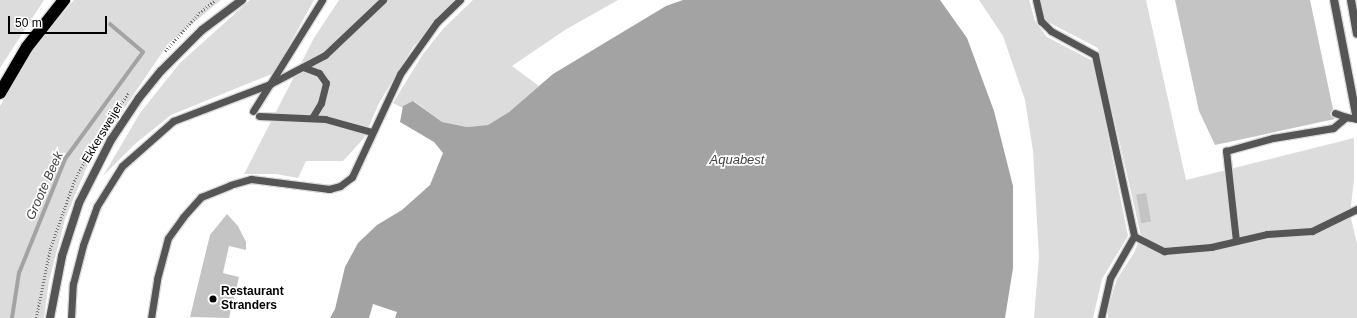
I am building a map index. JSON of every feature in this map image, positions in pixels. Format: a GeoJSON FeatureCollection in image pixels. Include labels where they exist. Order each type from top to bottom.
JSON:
{"type":"FeatureCollection","features":[{"type":"Feature","properties":{"kind":"highway"},"geometry":{"type":"LineString","coordinates":[[0,93],[27,47],[64,0]]}},
{"type":"Feature","properties":{"kind":"street","name":"Ekkersweijer"},"geometry":{"type":"LineString","coordinates":[[50,318],[62,256],[79,203],[111,140],[161,71],[202,30],[242,0]]}},
{"type":"Feature","properties":{"kind":"street"},"geometry":{"type":"LineString","coordinates":[[1334,0],[1357,119]]}},
{"type":"Feature","properties":{"kind":"street"},"geometry":{"type":"LineString","coordinates":[[1350,0],[1357,33]]}},
{"type":"Feature","properties":{"kind":"lane"},"geometry":{"type":"LineString","coordinates":[[253,111],[322,0]]}},
{"type":"Feature","properties":{"kind":"lane"},"geometry":{"type":"LineString","coordinates":[[71,318],[72,284],[83,245],[97,206],[122,166],[173,121],[270,84],[325,55],[383,0]]}},
{"type":"Feature","properties":{"kind":"lane"},"geometry":{"type":"LineString","coordinates":[[151,318],[157,279],[168,238],[183,217],[201,198],[230,184],[251,179],[329,189],[340,186],[352,177],[400,74],[437,22],[460,0]]}},
{"type":"Feature","properties":{"kind":"lane"},"geometry":{"type":"LineString","coordinates":[[1036,0],[1041,21],[1051,31],[1095,55],[1134,236],[1110,278],[1101,318]]}},
{"type":"Feature","properties":{"kind":"lane"},"geometry":{"type":"LineString","coordinates":[[303,67],[319,73],[326,83],[321,103],[312,118]]}},
{"type":"Feature","properties":{"kind":"lane"},"geometry":{"type":"LineString","coordinates":[[1335,112],[1346,117],[1357,119]]}},
{"type":"Feature","properties":{"kind":"lane"},"geometry":{"type":"LineString","coordinates":[[259,116],[325,119],[372,132]]}},
{"type":"Feature","properties":{"kind":"lane"},"geometry":{"type":"LineString","coordinates":[[1236,241],[1226,151],[1273,138],[1333,128],[1346,117]]}},
{"type":"Feature","properties":{"kind":"lane"},"geometry":{"type":"LineString","coordinates":[[1134,236],[1164,251],[1211,247],[1267,234],[1312,231],[1357,210]]}},
{"type":"Feature","properties":{"kind":"shaded area"},"geometry":{"type":"Polygon","coordinates":[[[0,0],[44,0],[0,68],[0,0]]]}},
{"type":"Feature","properties":{"kind":"shaded area"},"geometry":{"type":"Polygon","coordinates":[[[74,0],[221,0],[168,44],[91,157],[65,219],[49,281],[44,318],[0,318],[0,106],[33,49],[74,0]]]}},
{"type":"Feature","properties":{"kind":"shaded area"},"geometry":{"type":"Polygon","coordinates":[[[250,0],[314,0],[274,73],[171,115],[135,144],[103,176],[140,113],[180,63],[250,0]]]}},
{"type":"Feature","properties":{"kind":"shaded area"},"geometry":{"type":"Polygon","coordinates":[[[339,0],[454,0],[413,47],[379,103],[364,138],[343,161],[306,161],[298,178],[276,174],[244,174],[314,38],[339,0]]]}},
{"type":"Feature","properties":{"kind":"shaded area"},"geometry":{"type":"Polygon","coordinates":[[[473,0],[618,0],[565,30],[512,66],[539,86],[509,112],[488,125],[467,127],[442,122],[414,101],[403,108],[393,103],[423,54],[443,29],[473,0]]]}},
{"type":"Feature","properties":{"kind":"shaded area"},"geometry":{"type":"Polygon","coordinates":[[[979,0],[1029,0],[1035,21],[1047,37],[1093,61],[1128,236],[1102,279],[1093,318],[1034,318],[1039,257],[1033,151],[1025,100],[1003,36],[979,0]]]}},
{"type":"Feature","properties":{"kind":"shaded area"},"geometry":{"type":"Polygon","coordinates":[[[1041,0],[1146,0],[1186,180],[1354,138],[1354,180],[1350,214],[1357,244],[1357,318],[1108,318],[1108,308],[1117,279],[1134,253],[1141,236],[1098,48],[1046,21],[1041,0]]]}},
{"type":"Feature","properties":{"kind":"water","name":"Aquabest"},"geometry":{"type":"Polygon","coordinates":[[[683,0],[940,0],[967,38],[994,111],[1013,186],[1013,268],[1005,318],[330,318],[335,309],[345,267],[358,243],[377,225],[402,210],[430,185],[443,153],[434,142],[400,122],[403,106],[413,101],[442,122],[467,127],[488,125],[509,112],[553,74],[666,6],[683,0]]]}},
{"type":"Feature","properties":{"kind":"pier"},"geometry":{"type":"Polygon","coordinates":[[[373,304],[397,312],[395,318],[369,318],[373,304]]]}},
{"type":"Feature","properties":{"kind":"building"},"geometry":{"type":"Polygon","coordinates":[[[1175,0],[1310,0],[1333,109],[1330,114],[1335,119],[1215,145],[1199,111],[1175,0]]]}},
{"type":"Feature","properties":{"kind":"building"},"geometry":{"type":"Polygon","coordinates":[[[1146,193],[1151,222],[1141,223],[1136,195],[1146,193]]]}},
{"type":"Feature","properties":{"kind":"building"},"geometry":{"type":"Polygon","coordinates":[[[227,214],[238,226],[246,242],[246,250],[229,246],[223,273],[239,277],[229,318],[190,317],[210,235],[227,214]]]}},
{"type":"Feature","properties":{"kind":"waterway","name":"Groote Beek"},"geometry":{"type":"LineString","coordinates":[[12,318],[19,273],[65,159],[143,52],[110,24]]}},
{"type":"Feature","properties":{"kind":"place","name":"Restaurant Stranders"},"geometry":{"type":"Point","coordinates":[213,299]}}]}
